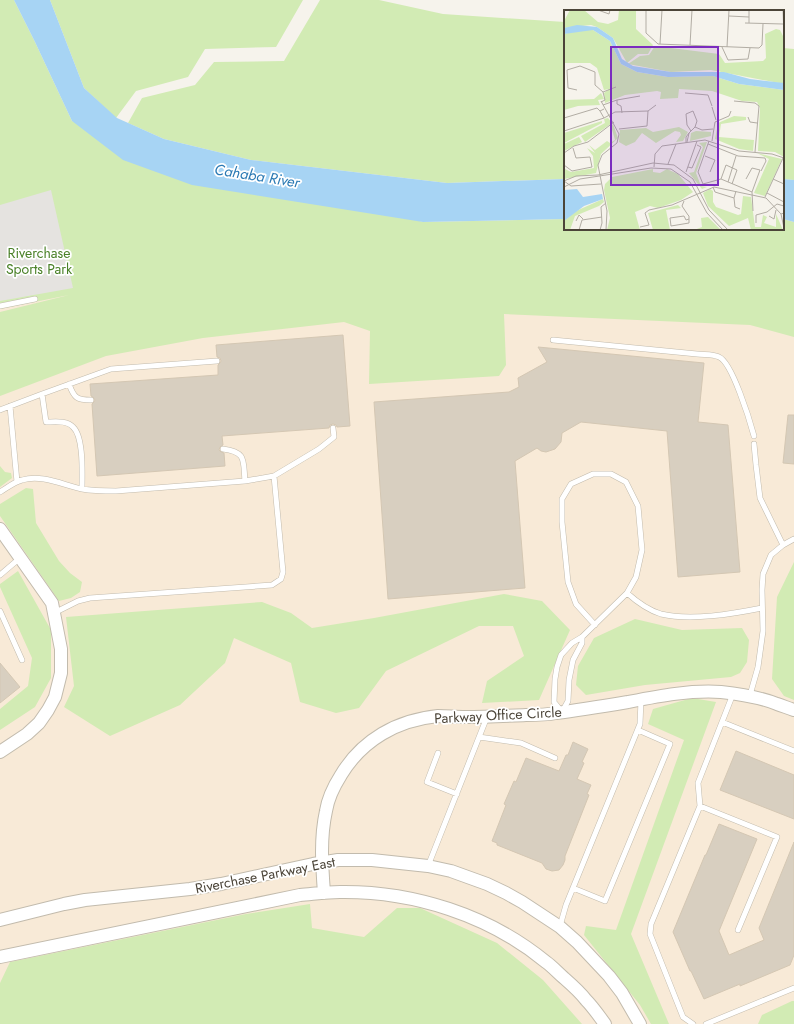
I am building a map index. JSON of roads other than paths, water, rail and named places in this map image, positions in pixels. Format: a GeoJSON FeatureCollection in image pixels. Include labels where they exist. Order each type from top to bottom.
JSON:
{"type":"FeatureCollection","features":[{"type":"Feature","properties":{"kind":"street"},"geometry":{"type":"LineString","coordinates":[[0,529],[52,603],[61,649],[61,673],[54,697],[48,710],[39,723],[27,734],[0,752]]}},
{"type":"Feature","properties":{"kind":"street","name":"Parkway Office Circle"},"geometry":{"type":"LineString","coordinates":[[324,893],[322,834],[326,810],[331,793],[345,767],[364,746],[391,728],[416,720],[439,716],[553,714],[672,694],[699,692],[721,692],[749,696],[776,703],[794,710]]}},
{"type":"Feature","properties":{"kind":"street","name":"Riverchase Parkway East"},"geometry":{"type":"LineString","coordinates":[[0,920],[85,900],[190,889],[221,884],[323,862],[354,859],[428,866],[451,871],[500,890],[522,902],[560,927],[577,942],[609,976],[622,993],[640,1024]]}},
{"type":"Feature","properties":{"kind":"street","name":"Riverchase Parkway East"},"geometry":{"type":"LineString","coordinates":[[0,958],[300,895],[341,892],[383,894],[412,899],[445,908],[473,918],[503,933],[525,946],[546,962],[587,1000],[605,1024]]}},
{"type":"Feature","properties":{"kind":"lane"},"geometry":{"type":"LineString","coordinates":[[0,306],[35,299]]}},
{"type":"Feature","properties":{"kind":"lane"},"geometry":{"type":"LineString","coordinates":[[553,340],[720,357],[727,364],[739,390],[754,436]]}},
{"type":"Feature","properties":{"kind":"lane"},"geometry":{"type":"LineString","coordinates":[[0,410],[111,369],[217,361]]}},
{"type":"Feature","properties":{"kind":"lane"},"geometry":{"type":"LineString","coordinates":[[70,384],[72,392],[76,398],[91,400]]}},
{"type":"Feature","properties":{"kind":"lane"},"geometry":{"type":"LineString","coordinates":[[42,394],[46,422],[68,423],[73,426],[78,434],[83,460],[82,488]]}},
{"type":"Feature","properties":{"kind":"lane"},"geometry":{"type":"LineString","coordinates":[[10,406],[17,482]]}},
{"type":"Feature","properties":{"kind":"lane"},"geometry":{"type":"LineString","coordinates":[[0,492],[17,482],[30,478],[96,491],[116,491],[245,481],[274,476],[319,449],[334,438],[333,428]]}},
{"type":"Feature","properties":{"kind":"lane"},"geometry":{"type":"LineString","coordinates":[[754,444],[760,498],[783,544]]}},
{"type":"Feature","properties":{"kind":"lane"},"geometry":{"type":"LineString","coordinates":[[223,449],[233,451],[240,455],[243,461],[245,481]]}},
{"type":"Feature","properties":{"kind":"lane"},"geometry":{"type":"LineString","coordinates":[[582,637],[582,643],[573,660],[569,680],[568,701],[562,712],[554,702],[555,679],[561,655],[572,643],[582,637],[627,593],[636,577],[642,550],[638,506],[626,482],[611,474],[593,474],[571,484],[562,499],[562,522],[568,582],[576,604],[595,624]]}},
{"type":"Feature","properties":{"kind":"lane"},"geometry":{"type":"LineString","coordinates":[[54,612],[78,601],[90,598],[272,585],[281,579],[283,572],[274,476]]}},
{"type":"Feature","properties":{"kind":"lane"},"geometry":{"type":"LineString","coordinates":[[749,696],[758,667],[763,631],[763,574],[771,555],[783,544],[794,539]]}},
{"type":"Feature","properties":{"kind":"lane"},"geometry":{"type":"LineString","coordinates":[[0,575],[20,558]]}},
{"type":"Feature","properties":{"kind":"lane"},"geometry":{"type":"LineString","coordinates":[[627,593],[640,604],[660,613],[677,616],[707,616],[762,608]]}},
{"type":"Feature","properties":{"kind":"lane"},"geometry":{"type":"LineString","coordinates":[[0,611],[22,660]]}},
{"type":"Feature","properties":{"kind":"lane"},"geometry":{"type":"LineString","coordinates":[[693,1024],[683,1017],[650,934],[651,924],[700,806],[698,783],[733,694]]}},
{"type":"Feature","properties":{"kind":"lane"},"geometry":{"type":"LineString","coordinates":[[560,927],[566,905],[638,730],[640,724],[642,699]]}},
{"type":"Feature","properties":{"kind":"lane"},"geometry":{"type":"LineString","coordinates":[[428,866],[487,716]]}},
{"type":"Feature","properties":{"kind":"lane"},"geometry":{"type":"LineString","coordinates":[[722,722],[794,751]]}},
{"type":"Feature","properties":{"kind":"lane"},"geometry":{"type":"LineString","coordinates":[[573,888],[605,901],[670,744],[638,730]]}},
{"type":"Feature","properties":{"kind":"lane"},"geometry":{"type":"LineString","coordinates":[[479,737],[521,743],[555,758]]}},
{"type":"Feature","properties":{"kind":"lane"},"geometry":{"type":"LineString","coordinates":[[438,753],[427,782],[456,794]]}},
{"type":"Feature","properties":{"kind":"lane"},"geometry":{"type":"LineString","coordinates":[[700,806],[777,837],[738,930]]}},
{"type":"Feature","properties":{"kind":"lane"},"geometry":{"type":"LineString","coordinates":[[706,1024],[794,988]]}},
{"type":"Feature","properties":{"kind":"water","name":"Cahaba River"},"geometry":{"type":"Polygon","coordinates":[[[14,0],[50,0],[84,88],[117,118],[164,139],[251,160],[447,183],[564,179],[564,219],[423,222],[192,185],[123,160],[72,121],[14,0]]]}},
{"type":"Feature","properties":{"kind":"water"},"geometry":{"type":"Polygon","coordinates":[[[784,179],[794,180],[794,222],[784,219],[784,179]]]}},
{"type":"Feature","properties":{"kind":"park label","name":"Riverchase Sports Park"},"geometry":{"type":"Point","coordinates":[39,262]}}]}
